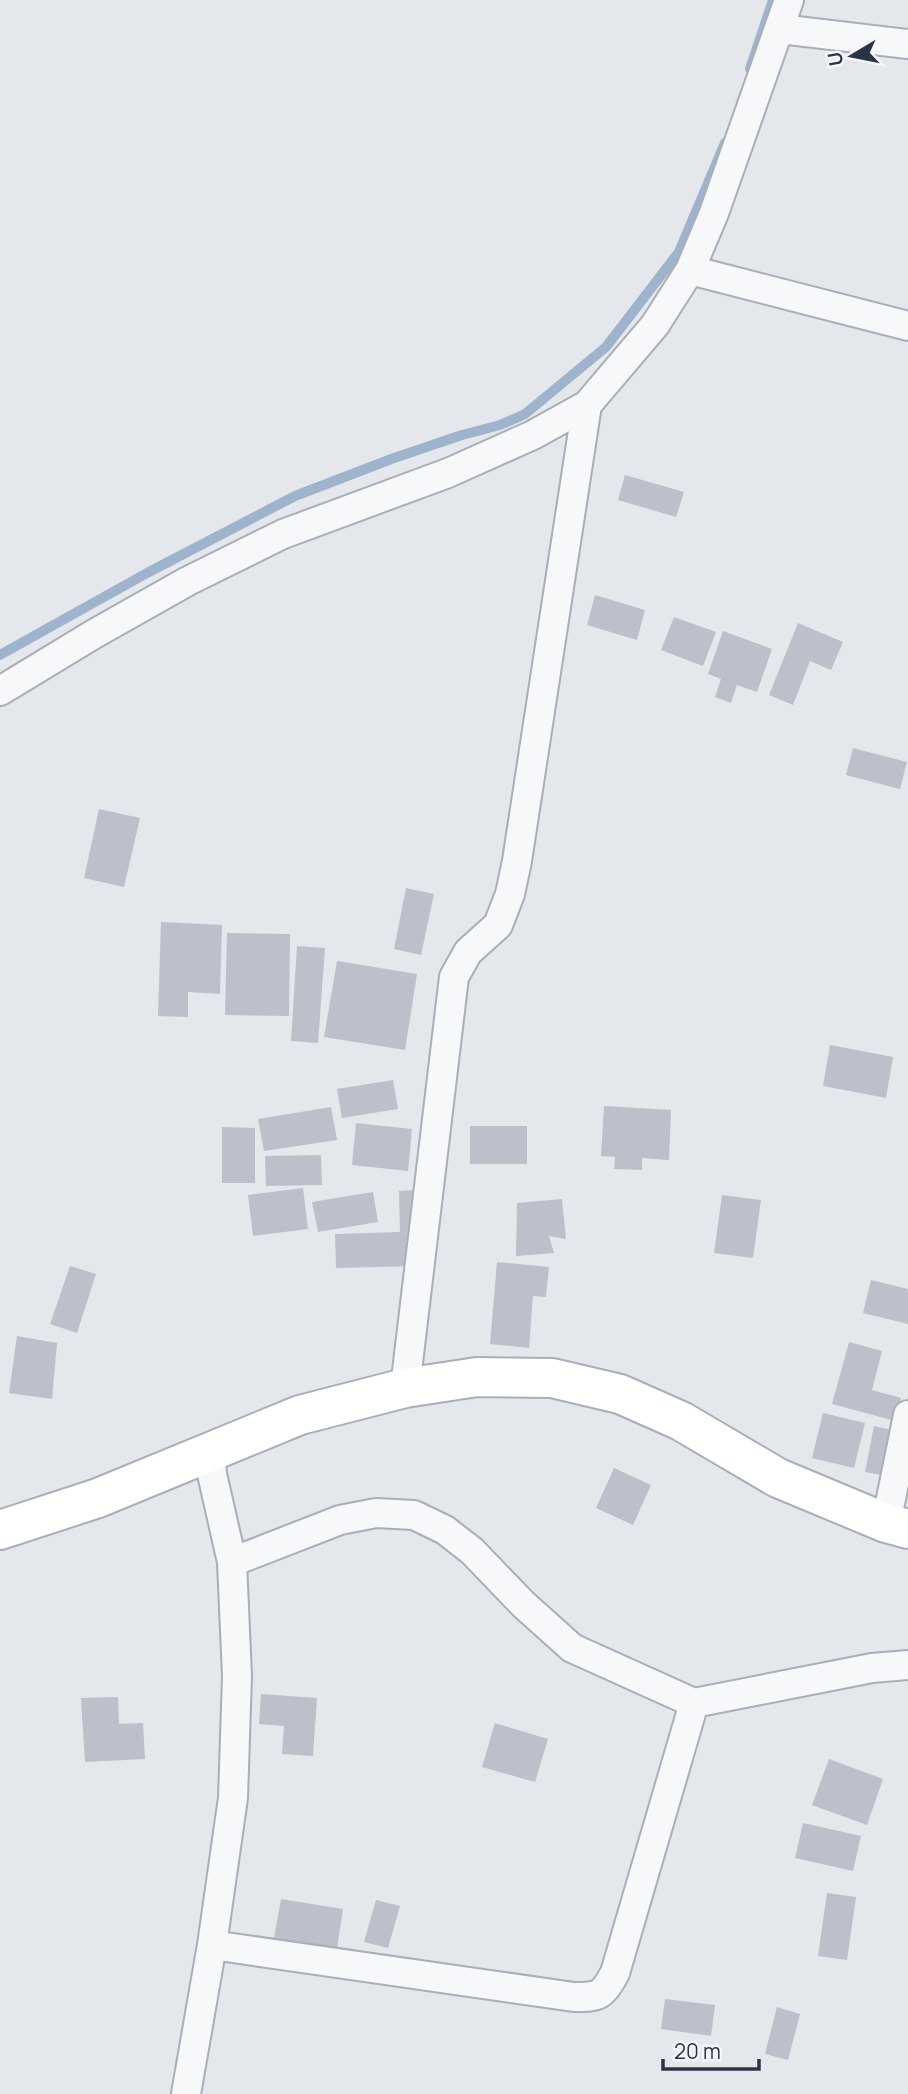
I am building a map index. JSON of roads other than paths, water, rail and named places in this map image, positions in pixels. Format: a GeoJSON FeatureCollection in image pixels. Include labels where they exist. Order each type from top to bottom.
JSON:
{"type":"FeatureCollection","features":[{"type":"Feature","properties":{"kind":"main road"},"geometry":{"type":"LineString","coordinates":[[0,1530],[211,1463],[300,1415],[405,1388],[477,1377],[552,1378],[620,1394],[681,1421],[778,1478],[897,1526]]}},
{"type":"Feature","properties":{"kind":"street"},"geometry":{"type":"LineString","coordinates":[[0,691],[188,581],[284,534],[448,473],[533,435],[587,405],[655,325],[690,270],[714,213],[789,0]]}},
{"type":"Feature","properties":{"kind":"street"},"geometry":{"type":"LineString","coordinates":[[780,29],[908,44]]}},
{"type":"Feature","properties":{"kind":"street"},"geometry":{"type":"LineString","coordinates":[[690,270],[908,326]]}},
{"type":"Feature","properties":{"kind":"street"},"geometry":{"type":"LineString","coordinates":[[405,1388],[454,977],[468,952],[498,925],[512,883],[587,405]]}},
{"type":"Feature","properties":{"kind":"street"},"geometry":{"type":"LineString","coordinates":[[897,1526],[908,1415]]}},
{"type":"Feature","properties":{"kind":"street"},"geometry":{"type":"LineString","coordinates":[[186,2094],[212,1945],[233,1798],[237,1676],[231,1556],[211,1463]]}},
{"type":"Feature","properties":{"kind":"street"},"geometry":{"type":"LineString","coordinates":[[231,1556],[340,1520],[376,1513],[414,1515],[445,1530],[472,1551],[523,1604],[572,1648],[694,1703],[872,1668],[908,1665]]}},
{"type":"Feature","properties":{"kind":"street"},"geometry":{"type":"LineString","coordinates":[[212,1945],[574,1997],[595,1997],[604,1993],[615,1973],[694,1703]]}},
{"type":"Feature","properties":{"kind":"waterway"},"geometry":{"type":"LineString","coordinates":[[750,69],[773,0]]}},
{"type":"Feature","properties":{"kind":"waterway"},"geometry":{"type":"LineString","coordinates":[[0,655],[147,573],[295,496],[394,458],[500,425],[525,414],[606,347],[679,252],[725,143]]}}]}
